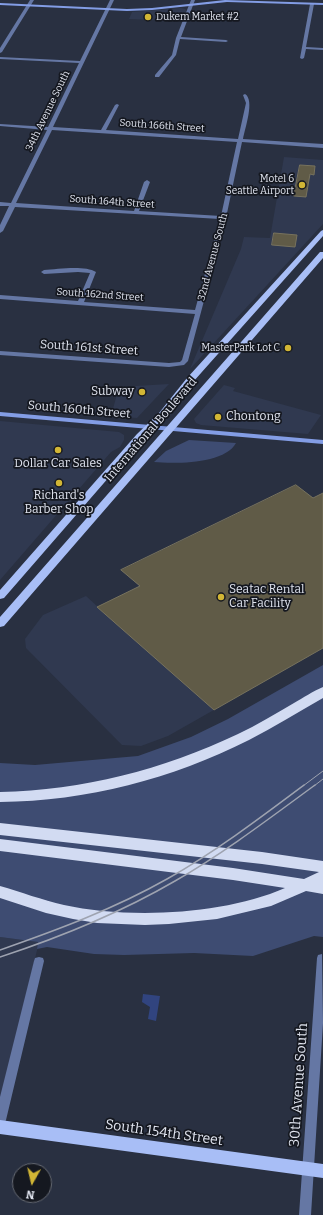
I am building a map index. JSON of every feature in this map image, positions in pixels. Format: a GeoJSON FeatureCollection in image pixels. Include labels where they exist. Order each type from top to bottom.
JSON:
{"type":"FeatureCollection","features":[{"type":"Feature","properties":{"kind":"highway"},"geometry":{"type":"LineString","coordinates":[[283,715],[323,684]]}},
{"type":"Feature","properties":{"kind":"highway"},"geometry":{"type":"LineString","coordinates":[[0,797],[45,796],[90,788],[160,771],[221,748],[244,737],[323,692]]}},
{"type":"Feature","properties":{"kind":"highway"},"geometry":{"type":"LineString","coordinates":[[0,829],[262,858],[323,867]]}},
{"type":"Feature","properties":{"kind":"highway"},"geometry":{"type":"LineString","coordinates":[[0,845],[234,874],[323,888]]}},
{"type":"Feature","properties":{"kind":"highway"},"geometry":{"type":"LineString","coordinates":[[0,892],[73,913],[127,919],[175,917],[219,912],[265,902],[323,877]]}},
{"type":"Feature","properties":{"kind":"main road","name":"International Boulevard"},"geometry":{"type":"LineString","coordinates":[[0,596],[149,427],[162,415],[190,380],[323,232]]}},
{"type":"Feature","properties":{"kind":"main road","name":"International Boulevard"},"geometry":{"type":"LineString","coordinates":[[0,624],[323,254]]}},
{"type":"Feature","properties":{"kind":"main road","name":"South 154th Street"},"geometry":{"type":"LineString","coordinates":[[0,1127],[323,1171]]}},
{"type":"Feature","properties":{"kind":"street"},"geometry":{"type":"LineString","coordinates":[[0,52],[32,0]]}},
{"type":"Feature","properties":{"kind":"street","name":"34th Avenue South"},"geometry":{"type":"LineString","coordinates":[[0,231],[112,0]]}},
{"type":"Feature","properties":{"kind":"street"},"geometry":{"type":"LineString","coordinates":[[0,4],[108,10],[152,9],[193,2],[227,1],[270,1],[323,4]]}},
{"type":"Feature","properties":{"kind":"street"},"geometry":{"type":"LineString","coordinates":[[157,76],[174,55],[178,38],[193,2]]}},
{"type":"Feature","properties":{"kind":"street"},"geometry":{"type":"LineString","coordinates":[[302,58],[312,4]]}},
{"type":"Feature","properties":{"kind":"street"},"geometry":{"type":"LineString","coordinates":[[178,38],[226,41]]}},
{"type":"Feature","properties":{"kind":"street"},"geometry":{"type":"LineString","coordinates":[[304,48],[323,49]]}},
{"type":"Feature","properties":{"kind":"street"},"geometry":{"type":"LineString","coordinates":[[0,58],[81,62]]}},
{"type":"Feature","properties":{"kind":"street","name":"32nd Avenue South"},"geometry":{"type":"LineString","coordinates":[[176,365],[182,364],[187,358],[223,218],[248,103],[245,95]]}},
{"type":"Feature","properties":{"kind":"street"},"geometry":{"type":"LineString","coordinates":[[103,132],[117,105]]}},
{"type":"Feature","properties":{"kind":"street","name":"South 166th Street"},"geometry":{"type":"LineString","coordinates":[[0,126],[323,146]]}},
{"type":"Feature","properties":{"kind":"street"},"geometry":{"type":"LineString","coordinates":[[136,213],[147,182]]}},
{"type":"Feature","properties":{"kind":"street","name":"South 164th Street"},"geometry":{"type":"LineString","coordinates":[[0,204],[223,218]]}},
{"type":"Feature","properties":{"kind":"street"},"geometry":{"type":"LineString","coordinates":[[44,272],[78,270],[92,272],[80,303]]}},
{"type":"Feature","properties":{"kind":"street","name":"South 162nd Street"},"geometry":{"type":"LineString","coordinates":[[0,297],[198,312]]}},
{"type":"Feature","properties":{"kind":"street","name":"South 161st Street"},"geometry":{"type":"LineString","coordinates":[[0,352],[176,365]]}},
{"type":"Feature","properties":{"kind":"street","name":"South 160th Street"},"geometry":{"type":"LineString","coordinates":[[0,414],[323,442]]}},
{"type":"Feature","properties":{"kind":"street","name":"30th Avenue South"},"geometry":{"type":"LineString","coordinates":[[304,1215],[322,958]]}},
{"type":"Feature","properties":{"kind":"street"},"geometry":{"type":"LineString","coordinates":[[0,1120],[39,961]]}},
{"type":"Feature","properties":{"kind":"shaded area"},"geometry":{"type":"Polygon","coordinates":[[[181,8],[187,11],[183,21],[129,19],[132,12],[181,8]]]}},
{"type":"Feature","properties":{"kind":"shaded area"},"geometry":{"type":"Polygon","coordinates":[[[284,157],[323,160],[323,224],[190,369],[241,249],[244,237],[270,238],[284,157]]]}},
{"type":"Feature","properties":{"kind":"shaded area"},"geometry":{"type":"Polygon","coordinates":[[[169,384],[137,418],[111,416],[119,387],[169,384]]]}},
{"type":"Feature","properties":{"kind":"shaded area"},"geometry":{"type":"Polygon","coordinates":[[[224,385],[235,388],[233,391],[321,415],[308,434],[201,425],[196,423],[194,419],[224,385]]]}},
{"type":"Feature","properties":{"kind":"shaded area"},"geometry":{"type":"Polygon","coordinates":[[[0,421],[119,432],[124,435],[124,440],[120,447],[111,452],[0,580],[0,421]]]}},
{"type":"Feature","properties":{"kind":"shaded area"},"geometry":{"type":"Polygon","coordinates":[[[189,440],[236,443],[230,450],[211,459],[174,463],[154,462],[166,451],[189,440]]]}},
{"type":"Feature","properties":{"kind":"shaded area","name":"Seatac Rental Car Facility"},"geometry":{"type":"Polygon","coordinates":[[[296,485],[313,498],[323,493],[323,648],[168,736],[141,746],[122,745],[26,648],[25,639],[43,615],[86,596],[98,607],[139,586],[121,570],[296,485]]]}},
{"type":"Feature","properties":{"kind":"shaded area"},"geometry":{"type":"Polygon","coordinates":[[[323,665],[323,937],[314,936],[253,956],[194,953],[124,955],[94,954],[47,947],[37,949],[38,942],[0,937],[0,763],[35,765],[138,756],[191,737],[228,719],[323,665]]]}},
{"type":"Feature","properties":{"kind":"shaded area"},"geometry":{"type":"Polygon","coordinates":[[[0,937],[39,942],[0,1104],[0,937]]]}},
{"type":"Feature","properties":{"kind":"shaded area"},"geometry":{"type":"Polygon","coordinates":[[[143,994],[160,996],[156,1021],[148,1019],[150,1007],[142,1002],[143,994]]]}},
{"type":"Feature","properties":{"kind":"building","name":"Motel 6 Seattle Airport"},"geometry":{"type":"Polygon","coordinates":[[[300,165],[315,166],[314,175],[310,174],[306,197],[294,196],[300,165]]]}},
{"type":"Feature","properties":{"kind":"building"},"geometry":{"type":"Polygon","coordinates":[[[274,233],[297,235],[295,247],[272,245],[274,233]]]}},
{"type":"Feature","properties":{"kind":"building","name":"Seatac Rental Car Facility"},"geometry":{"type":"Polygon","coordinates":[[[296,485],[313,498],[323,493],[323,648],[214,710],[97,607],[140,586],[121,570],[296,485]]]}},
{"type":"Feature","properties":{"kind":"tram line"},"geometry":{"type":"LineString","coordinates":[[303,786],[323,771]]}},
{"type":"Feature","properties":{"kind":"tram line"},"geometry":{"type":"LineString","coordinates":[[314,786],[323,779]]}},
{"type":"Feature","properties":{"kind":"tram line"},"geometry":{"type":"LineString","coordinates":[[0,950],[64,927],[147,890],[185,869],[220,846],[304,785]]}},
{"type":"Feature","properties":{"kind":"tram line"},"geometry":{"type":"LineString","coordinates":[[0,957],[90,924],[154,893],[229,847],[315,785]]}},
{"type":"Feature","properties":{"kind":"place","name":"Dukem Market #2"},"geometry":{"type":"Point","coordinates":[148,17]}},
{"type":"Feature","properties":{"kind":"place","name":"Motel 6 Seattle Airport"},"geometry":{"type":"Point","coordinates":[302,185]}},
{"type":"Feature","properties":{"kind":"place","name":"MasterPark Lot C"},"geometry":{"type":"Point","coordinates":[288,348]}},
{"type":"Feature","properties":{"kind":"place","name":"Subway"},"geometry":{"type":"Point","coordinates":[142,392]}},
{"type":"Feature","properties":{"kind":"place","name":"Chontong"},"geometry":{"type":"Point","coordinates":[218,417]}},
{"type":"Feature","properties":{"kind":"place","name":"Dollar Car Sales"},"geometry":{"type":"Point","coordinates":[58,450]}},
{"type":"Feature","properties":{"kind":"place","name":"Richard's Barber Shop"},"geometry":{"type":"Point","coordinates":[59,483]}},
{"type":"Feature","properties":{"kind":"place","name":"Seatac Rental Car Facility"},"geometry":{"type":"Point","coordinates":[221,597]}}]}
